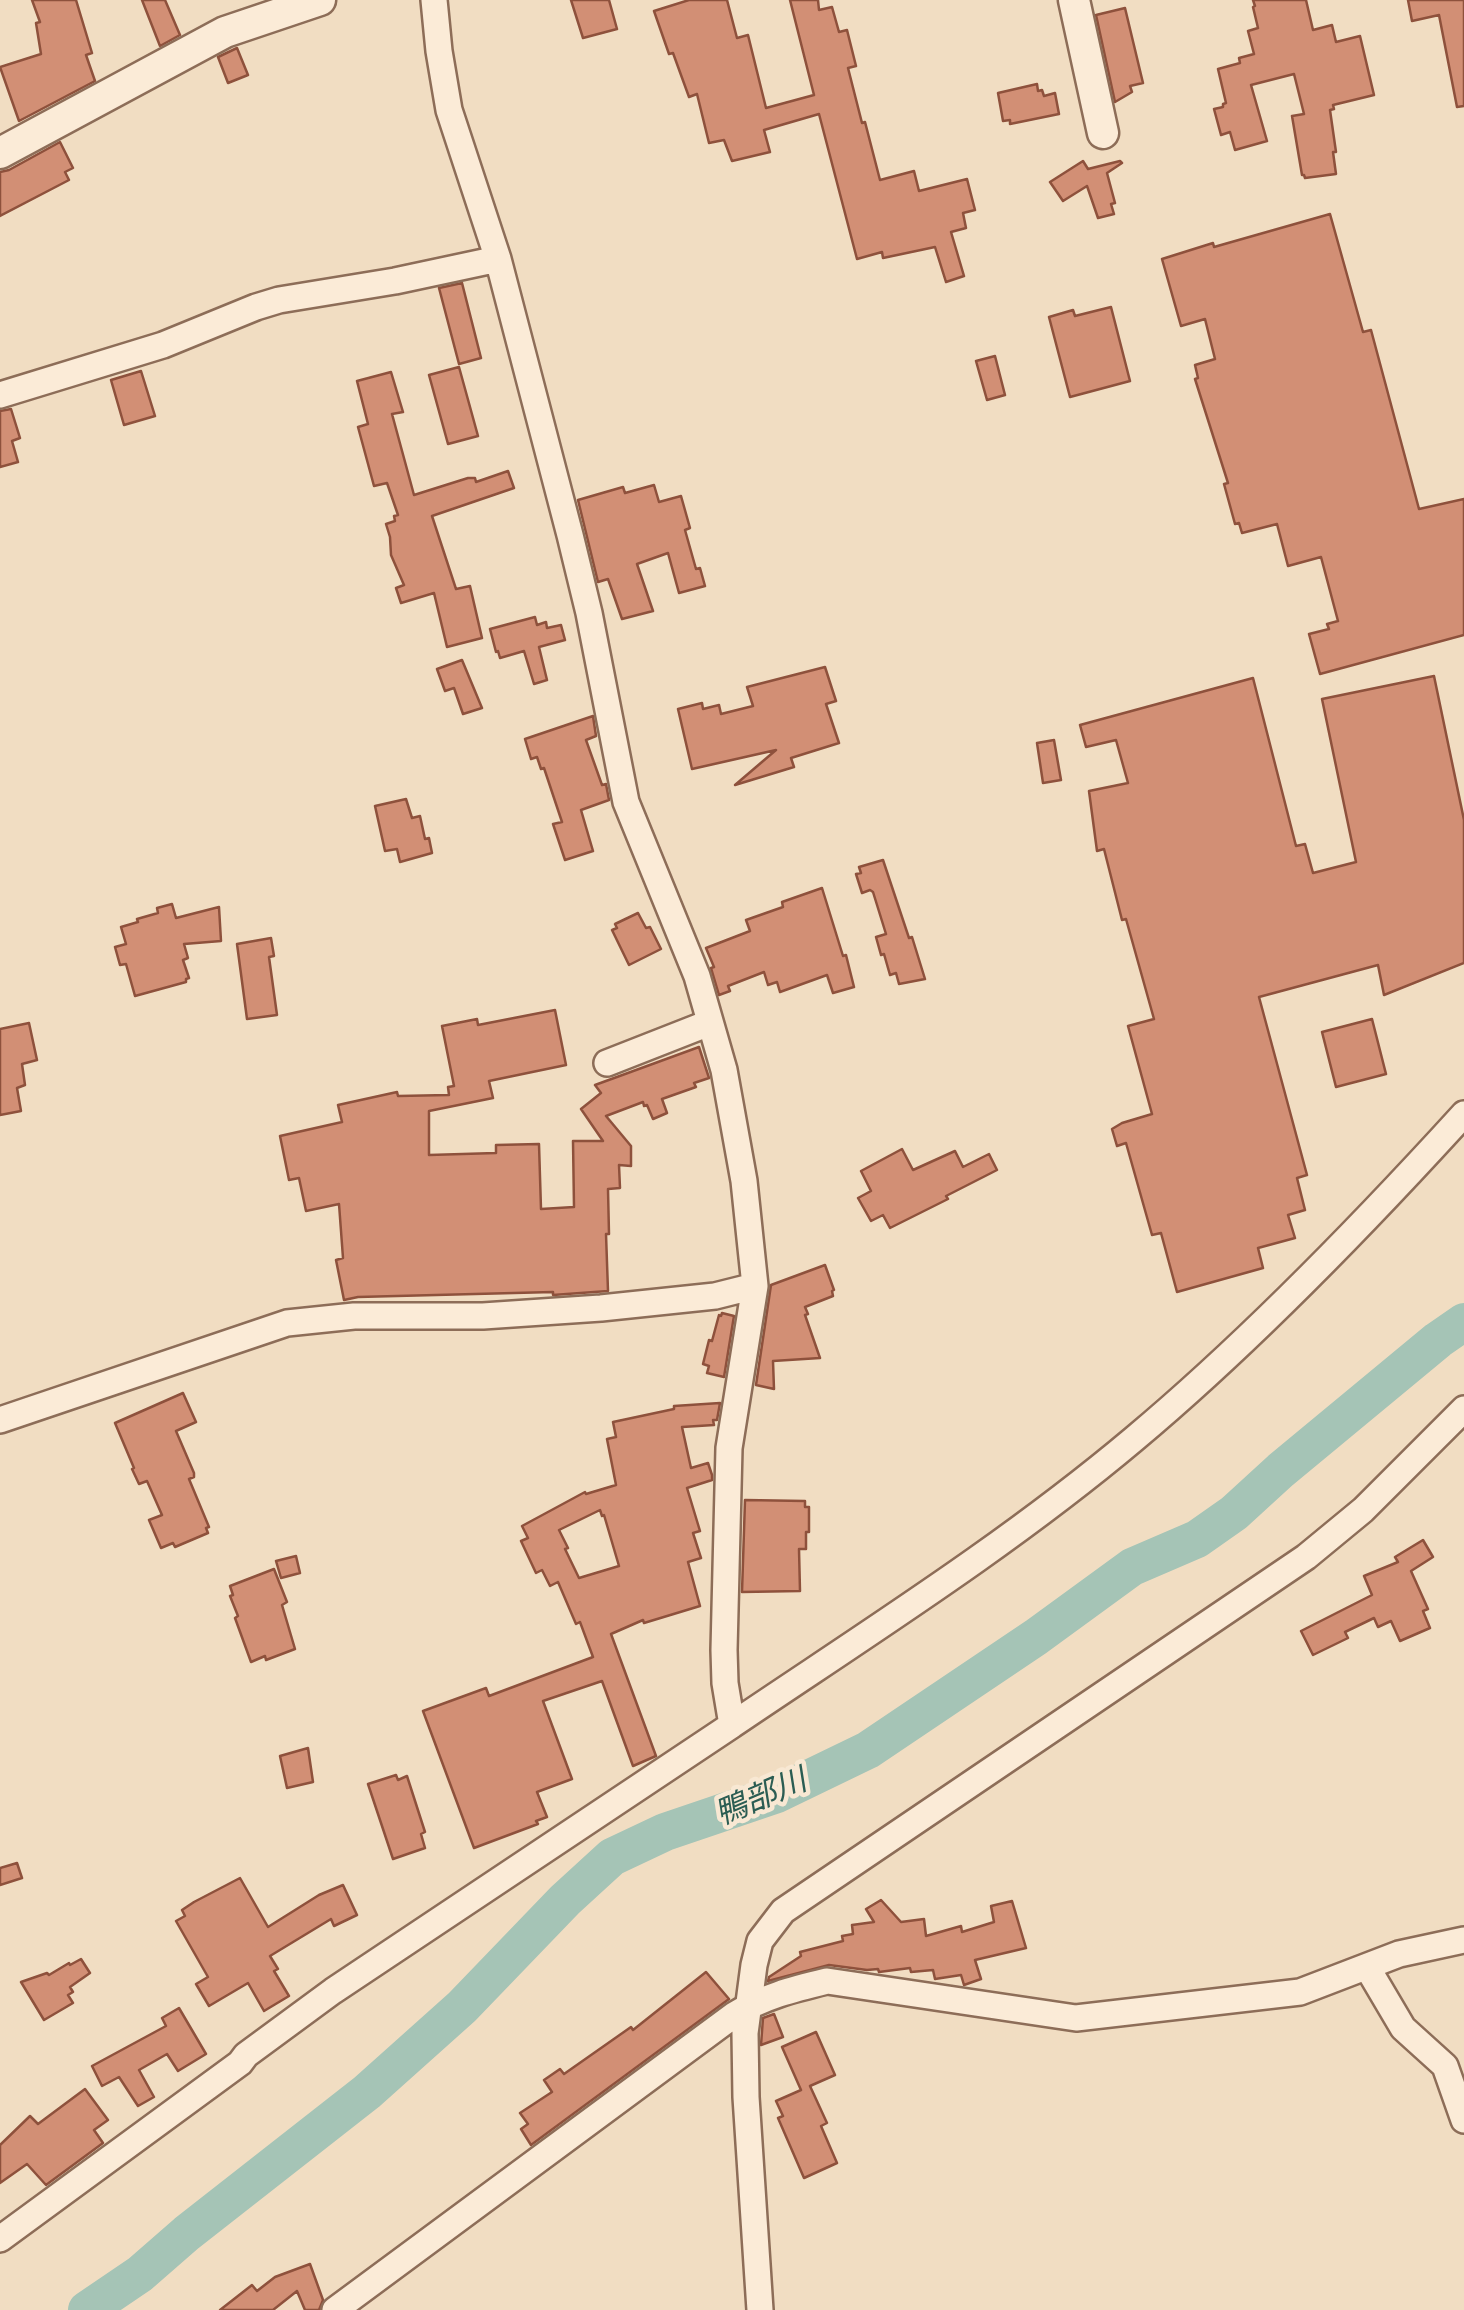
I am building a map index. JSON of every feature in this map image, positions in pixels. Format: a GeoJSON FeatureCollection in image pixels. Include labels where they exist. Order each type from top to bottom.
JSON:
{"type":"FeatureCollection","features":[{"type":"Feature","properties":{"kind":"street"},"geometry":{"type":"LineString","coordinates":[[0,153],[225,32],[320,0]]}},
{"type":"Feature","properties":{"kind":"street"},"geometry":{"type":"LineString","coordinates":[[434,0],[450,110],[498,260],[589,613],[626,802],[697,976],[724,1070],[744,1181],[755,1286],[729,1448],[724,1650],[732,1726]]}},
{"type":"Feature","properties":{"kind":"street"},"geometry":{"type":"LineString","coordinates":[[1074,0],[1102,132]]}},
{"type":"Feature","properties":{"kind":"street"},"geometry":{"type":"LineString","coordinates":[[0,394],[163,345],[279,300],[498,260]]}},
{"type":"Feature","properties":{"kind":"street"},"geometry":{"type":"LineString","coordinates":[[608,1062],[709,1023]]}},
{"type":"Feature","properties":{"kind":"street"},"geometry":{"type":"LineString","coordinates":[[0,2239],[333,1991],[1000,1543],[1134,1439],[1250,1334],[1464,1114]]}},
{"type":"Feature","properties":{"kind":"street"},"geometry":{"type":"LineString","coordinates":[[0,1420],[287,1322],[354,1316],[483,1316],[602,1308],[715,1296],[755,1286]]}},
{"type":"Feature","properties":{"kind":"street"},"geometry":{"type":"LineString","coordinates":[[760,2310],[746,2097],[746,2033],[760,1941],[783,1911],[1306,1557],[1363,1510],[1464,1409]]}},
{"type":"Feature","properties":{"kind":"street"},"geometry":{"type":"LineString","coordinates":[[335,2310],[749,2005],[787,1991],[827,1981],[1076,2018],[1300,1992],[1399,1954],[1464,1940]]}},
{"type":"Feature","properties":{"kind":"street"},"geometry":{"type":"LineString","coordinates":[[1367,1967],[1403,2028],[1445,2066],[1464,2120]]}},
{"type":"Feature","properties":{"kind":"building"},"geometry":{"type":"Polygon","coordinates":[[[32,0],[76,0],[92,53],[86,55],[95,81],[19,121],[0,67],[41,54],[36,23],[40,22],[32,0]]]}},
{"type":"Feature","properties":{"kind":"building"},"geometry":{"type":"Polygon","coordinates":[[[142,0],[165,0],[180,35],[160,46],[142,0]]]}},
{"type":"Feature","properties":{"kind":"building"},"geometry":{"type":"Polygon","coordinates":[[[571,0],[609,0],[617,29],[583,38],[571,0]]]}},
{"type":"Feature","properties":{"kind":"building"},"geometry":{"type":"Polygon","coordinates":[[[689,0],[727,0],[737,38],[748,35],[766,108],[814,95],[790,0],[818,0],[819,10],[832,7],[839,32],[847,30],[856,66],[848,68],[880,180],[914,171],[919,191],[967,179],[975,210],[963,213],[966,228],[951,232],[964,276],[946,282],[935,247],[883,258],[882,252],[857,259],[819,114],[764,130],[770,152],[732,161],[724,140],[709,143],[697,94],[689,97],[654,11],[689,0]]]}},
{"type":"Feature","properties":{"kind":"building"},"geometry":{"type":"Polygon","coordinates":[[[1253,0],[1306,0],[1313,30],[1332,25],[1336,42],[1360,36],[1374,95],[1333,105],[1330,110],[1336,174],[1305,178],[1302,175],[1292,116],[1304,114],[1294,74],[1251,85],[1267,141],[1235,150],[1230,132],[1221,135],[1214,109],[1226,103],[1218,69],[1254,54],[1248,31],[1258,28],[1253,0]]]}},
{"type":"Feature","properties":{"kind":"building"},"geometry":{"type":"Polygon","coordinates":[[[1408,0],[1464,0],[1464,106],[1457,107],[1439,15],[1412,21],[1408,0]]]}},
{"type":"Feature","properties":{"kind":"building"},"geometry":{"type":"Polygon","coordinates":[[[1125,8],[1143,83],[1130,86],[1132,92],[1115,102],[1096,15],[1125,8]]]}},
{"type":"Feature","properties":{"kind":"building"},"geometry":{"type":"Polygon","coordinates":[[[237,48],[248,75],[228,83],[218,57],[237,48]]]}},
{"type":"Feature","properties":{"kind":"building"},"geometry":{"type":"Polygon","coordinates":[[[1037,84],[1044,96],[1055,93],[1059,114],[1010,124],[1010,120],[1003,121],[998,93],[1037,84]]]}},
{"type":"Feature","properties":{"kind":"building"},"geometry":{"type":"Polygon","coordinates":[[[60,142],[73,168],[65,172],[69,180],[0,216],[0,172],[60,142]]]}},
{"type":"Feature","properties":{"kind":"building"},"geometry":{"type":"Polygon","coordinates":[[[1083,161],[1088,169],[1122,163],[1107,173],[1114,214],[1098,218],[1087,186],[1063,201],[1050,182],[1083,161]]]}},
{"type":"Feature","properties":{"kind":"building"},"geometry":{"type":"Polygon","coordinates":[[[1330,214],[1363,332],[1371,330],[1419,509],[1464,499],[1464,635],[1320,674],[1309,634],[1329,629],[1327,624],[1338,621],[1321,557],[1288,566],[1277,524],[1242,533],[1239,523],[1235,524],[1224,484],[1228,483],[1195,379],[1195,365],[1215,359],[1205,319],[1181,326],[1162,259],[1330,214]]]}},
{"type":"Feature","properties":{"kind":"building"},"geometry":{"type":"Polygon","coordinates":[[[462,283],[481,358],[459,364],[439,288],[462,283]]]}},
{"type":"Feature","properties":{"kind":"building"},"geometry":{"type":"Polygon","coordinates":[[[1111,307],[1130,381],[1070,397],[1049,317],[1073,310],[1075,316],[1111,307]]]}},
{"type":"Feature","properties":{"kind":"building"},"geometry":{"type":"Polygon","coordinates":[[[995,356],[1005,395],[987,400],[976,361],[995,356]]]}},
{"type":"Feature","properties":{"kind":"building"},"geometry":{"type":"Polygon","coordinates":[[[459,367],[478,436],[448,444],[429,375],[459,367]]]}},
{"type":"Feature","properties":{"kind":"building"},"geometry":{"type":"Polygon","coordinates":[[[141,371],[155,416],[124,425],[111,380],[141,371]]]}},
{"type":"Feature","properties":{"kind":"building"},"geometry":{"type":"Polygon","coordinates":[[[391,372],[403,412],[392,414],[414,495],[468,478],[475,478],[476,482],[508,471],[514,488],[432,516],[456,589],[470,586],[482,638],[447,647],[434,593],[401,603],[396,588],[404,585],[391,555],[386,524],[398,515],[387,483],[374,486],[358,427],[368,424],[357,381],[391,372]]]}},
{"type":"Feature","properties":{"kind":"building"},"geometry":{"type":"Polygon","coordinates":[[[11,409],[20,438],[12,441],[18,462],[0,467],[0,411],[11,409]]]}},
{"type":"Feature","properties":{"kind":"building"},"geometry":{"type":"Polygon","coordinates":[[[654,485],[659,502],[681,496],[690,528],[685,530],[705,586],[679,593],[668,553],[637,564],[653,611],[622,619],[608,579],[598,582],[578,500],[623,487],[625,493],[654,485]]]}},
{"type":"Feature","properties":{"kind":"building"},"geometry":{"type":"Polygon","coordinates":[[[535,617],[537,625],[561,625],[565,640],[539,647],[547,680],[534,684],[524,651],[500,658],[490,629],[535,617]]]}},
{"type":"Feature","properties":{"kind":"building"},"geometry":{"type":"Polygon","coordinates":[[[462,660],[482,708],[463,714],[454,688],[445,691],[437,669],[462,660]]]}},
{"type":"Feature","properties":{"kind":"building"},"geometry":{"type":"Polygon","coordinates":[[[825,667],[836,701],[826,704],[839,743],[791,758],[794,767],[735,785],[776,750],[692,769],[678,709],[702,703],[703,709],[719,705],[721,714],[753,706],[747,687],[825,667]]]}},
{"type":"Feature","properties":{"kind":"building"},"geometry":{"type":"Polygon","coordinates":[[[1434,676],[1464,820],[1464,963],[1384,995],[1378,965],[1259,997],[1307,1175],[1297,1178],[1305,1210],[1288,1215],[1295,1238],[1258,1248],[1263,1268],[1177,1292],[1161,1233],[1152,1235],[1126,1143],[1117,1146],[1112,1129],[1152,1114],[1128,1026],[1154,1019],[1104,849],[1097,851],[1089,791],[1128,783],[1116,740],[1086,747],[1080,725],[1253,678],[1296,846],[1305,844],[1313,873],[1356,862],[1322,699],[1434,676]]]}},
{"type":"Feature","properties":{"kind":"building"},"geometry":{"type":"Polygon","coordinates":[[[593,716],[596,736],[586,740],[609,800],[581,810],[593,851],[565,860],[553,824],[562,822],[544,768],[541,769],[537,757],[531,759],[525,739],[593,716]]]}},
{"type":"Feature","properties":{"kind":"building"},"geometry":{"type":"Polygon","coordinates":[[[1054,740],[1061,780],[1043,783],[1037,743],[1054,740]]]}},
{"type":"Feature","properties":{"kind":"building"},"geometry":{"type":"Polygon","coordinates":[[[406,799],[412,818],[420,816],[432,853],[400,862],[397,849],[385,851],[375,806],[406,799]]]}},
{"type":"Feature","properties":{"kind":"building"},"geometry":{"type":"Polygon","coordinates":[[[883,860],[925,979],[899,984],[896,973],[890,975],[884,954],[881,955],[876,937],[886,934],[873,892],[862,893],[856,874],[861,873],[859,867],[883,860]]]}},
{"type":"Feature","properties":{"kind":"building"},"geometry":{"type":"Polygon","coordinates":[[[822,888],[854,987],[833,993],[827,975],[780,992],[777,982],[768,985],[764,972],[728,986],[730,991],[719,995],[706,948],[750,931],[746,920],[822,888]]]}},
{"type":"Feature","properties":{"kind":"building"},"geometry":{"type":"Polygon","coordinates":[[[172,904],[176,918],[219,907],[221,941],[184,944],[188,958],[183,960],[189,978],[186,982],[135,996],[126,964],[120,965],[115,947],[126,944],[121,927],[172,904]]]}},
{"type":"Feature","properties":{"kind":"building"},"geometry":{"type":"Polygon","coordinates":[[[638,913],[661,949],[629,965],[612,930],[617,928],[615,924],[638,913]]]}},
{"type":"Feature","properties":{"kind":"building"},"geometry":{"type":"Polygon","coordinates":[[[271,938],[274,956],[269,957],[277,1015],[247,1019],[237,944],[271,938]]]}},
{"type":"Feature","properties":{"kind":"building"},"geometry":{"type":"Polygon","coordinates":[[[555,1010],[566,1065],[489,1081],[493,1098],[429,1111],[429,1155],[496,1153],[496,1145],[539,1144],[541,1209],[574,1207],[573,1141],[603,1141],[581,1109],[601,1093],[595,1085],[699,1047],[709,1078],[662,1099],[667,1113],[653,1119],[643,1102],[606,1116],[631,1146],[631,1166],[619,1165],[620,1188],[608,1189],[608,1291],[344,1300],[336,1260],[343,1258],[339,1204],[306,1211],[299,1178],[289,1180],[280,1136],[342,1122],[338,1105],[397,1092],[398,1096],[449,1095],[448,1087],[454,1086],[442,1026],[477,1019],[478,1025],[555,1010]]]}},
{"type":"Feature","properties":{"kind":"building"},"geometry":{"type":"Polygon","coordinates":[[[1372,1019],[1386,1074],[1336,1087],[1322,1032],[1372,1019]]]}},
{"type":"Feature","properties":{"kind":"building"},"geometry":{"type":"Polygon","coordinates":[[[29,1023],[37,1060],[22,1064],[25,1085],[17,1088],[21,1111],[0,1115],[0,1029],[29,1023]]]}},
{"type":"Feature","properties":{"kind":"building"},"geometry":{"type":"Polygon","coordinates":[[[902,1149],[913,1170],[955,1151],[963,1167],[989,1154],[997,1170],[890,1228],[883,1215],[871,1221],[858,1198],[871,1191],[861,1171],[902,1149]]]}},
{"type":"Feature","properties":{"kind":"building"},"geometry":{"type":"Polygon","coordinates":[[[825,1265],[833,1296],[805,1307],[820,1358],[773,1361],[774,1389],[756,1385],[771,1285],[825,1265]]]}},
{"type":"Feature","properties":{"kind":"building"},"geometry":{"type":"Polygon","coordinates":[[[722,1313],[734,1316],[724,1377],[707,1373],[709,1366],[703,1364],[722,1313]]]}},
{"type":"Feature","properties":{"kind":"building"},"geometry":{"type":"Polygon","coordinates":[[[183,1393],[196,1422],[176,1431],[194,1473],[189,1479],[209,1527],[208,1533],[175,1547],[173,1543],[161,1548],[149,1520],[162,1515],[147,1481],[139,1484],[115,1423],[183,1393]]]}},
{"type":"Feature","properties":{"kind":"building"},"geometry":{"type":"Polygon","coordinates":[[[720,1403],[714,1425],[682,1427],[691,1468],[708,1463],[712,1475],[712,1480],[687,1488],[700,1531],[693,1533],[701,1558],[688,1562],[700,1606],[644,1623],[643,1620],[611,1634],[656,1756],[633,1766],[602,1681],[543,1701],[572,1779],[537,1792],[547,1817],[536,1821],[538,1824],[474,1848],[423,1711],[486,1688],[489,1696],[593,1657],[580,1622],[576,1624],[558,1582],[550,1586],[542,1570],[536,1573],[521,1541],[528,1538],[522,1526],[585,1492],[616,1485],[607,1439],[616,1437],[613,1422],[674,1406],[720,1403]],[[600,1510],[559,1530],[579,1578],[619,1566],[600,1510]]]}},
{"type":"Feature","properties":{"kind":"building"},"geometry":{"type":"Polygon","coordinates":[[[745,1500],[805,1501],[805,1507],[809,1507],[806,1549],[799,1549],[800,1591],[742,1592],[745,1500]]]}},
{"type":"Feature","properties":{"kind":"building"},"geometry":{"type":"Polygon","coordinates":[[[1423,1540],[1433,1557],[1411,1571],[1428,1609],[1423,1611],[1430,1628],[1400,1641],[1391,1621],[1378,1627],[1374,1618],[1345,1632],[1348,1638],[1313,1655],[1301,1631],[1372,1595],[1364,1576],[1398,1562],[1395,1557],[1423,1540]]]}},
{"type":"Feature","properties":{"kind":"building"},"geometry":{"type":"Polygon","coordinates":[[[296,1556],[300,1573],[281,1578],[276,1561],[296,1556]]]}},
{"type":"Feature","properties":{"kind":"building"},"geometry":{"type":"Polygon","coordinates":[[[274,1569],[287,1602],[282,1605],[295,1649],[251,1662],[235,1618],[238,1616],[230,1586],[274,1569]]]}},
{"type":"Feature","properties":{"kind":"building"},"geometry":{"type":"Polygon","coordinates":[[[308,1748],[313,1782],[287,1788],[280,1756],[308,1748]]]}},
{"type":"Feature","properties":{"kind":"building"},"geometry":{"type":"Polygon","coordinates":[[[396,1775],[398,1780],[407,1776],[425,1832],[421,1834],[425,1848],[393,1859],[368,1784],[396,1775]]]}},
{"type":"Feature","properties":{"kind":"building"},"geometry":{"type":"Polygon","coordinates":[[[17,1863],[22,1878],[0,1885],[0,1868],[17,1863]]]}},
{"type":"Feature","properties":{"kind":"building"},"geometry":{"type":"Polygon","coordinates":[[[240,1878],[268,1927],[319,1895],[343,1885],[357,1915],[334,1926],[331,1919],[270,1956],[289,1996],[264,2011],[248,1983],[209,2006],[196,1984],[208,1977],[176,1921],[185,1916],[182,1910],[240,1878]]]}},
{"type":"Feature","properties":{"kind":"building"},"geometry":{"type":"Polygon","coordinates":[[[881,1900],[901,1922],[924,1919],[926,1936],[961,1926],[962,1932],[994,1922],[991,1906],[1012,1901],[1026,1948],[975,1960],[981,1979],[964,1985],[961,1975],[935,1979],[933,1970],[879,1972],[829,1965],[768,1981],[801,1956],[800,1952],[843,1941],[842,1936],[853,1934],[852,1925],[874,1922],[866,1909],[881,1900]]]}},
{"type":"Feature","properties":{"kind":"building"},"geometry":{"type":"Polygon","coordinates":[[[81,1959],[90,1973],[70,1987],[73,1992],[68,1995],[73,2003],[44,2020],[21,1982],[49,1975],[81,1959]]]}},
{"type":"Feature","properties":{"kind":"building"},"geometry":{"type":"Polygon","coordinates":[[[706,1972],[729,1999],[531,2145],[521,2129],[528,2124],[520,2113],[552,2092],[544,2080],[560,2069],[564,2074],[631,2027],[633,2030],[706,1972]]]}},
{"type":"Feature","properties":{"kind":"building"},"geometry":{"type":"Polygon","coordinates":[[[179,2008],[206,2054],[178,2071],[167,2054],[139,2070],[154,2097],[138,2106],[119,2077],[102,2086],[92,2066],[166,2026],[162,2018],[179,2008]]]}},
{"type":"Feature","properties":{"kind":"building"},"geometry":{"type":"Polygon","coordinates":[[[774,2014],[783,2037],[761,2045],[763,2018],[774,2014]]]}},
{"type":"Feature","properties":{"kind":"building"},"geometry":{"type":"Polygon","coordinates":[[[816,2032],[835,2075],[810,2086],[827,2123],[821,2126],[837,2163],[804,2178],[778,2118],[783,2116],[776,2101],[801,2090],[782,2047],[816,2032]]]}},
{"type":"Feature","properties":{"kind":"building"},"geometry":{"type":"Polygon","coordinates":[[[85,2089],[108,2120],[94,2130],[103,2143],[46,2185],[27,2164],[0,2183],[0,2145],[30,2116],[38,2124],[85,2089]]]}},
{"type":"Feature","properties":{"kind":"building"},"geometry":{"type":"Polygon","coordinates":[[[310,2264],[323,2300],[319,2310],[305,2310],[297,2291],[273,2310],[220,2310],[252,2285],[257,2291],[275,2277],[310,2264]]]}},
{"type":"Feature","properties":{"kind":"waterway","name":"鴨部川"},"geometry":{"type":"LineString","coordinates":[[87,2310],[140,2274],[367,2092],[462,2007],[612,1857],[665,1832],[777,1794],[868,1750],[1132,1567],[1197,1539],[1234,1513],[1281,1470],[1464,1322]]}}]}
